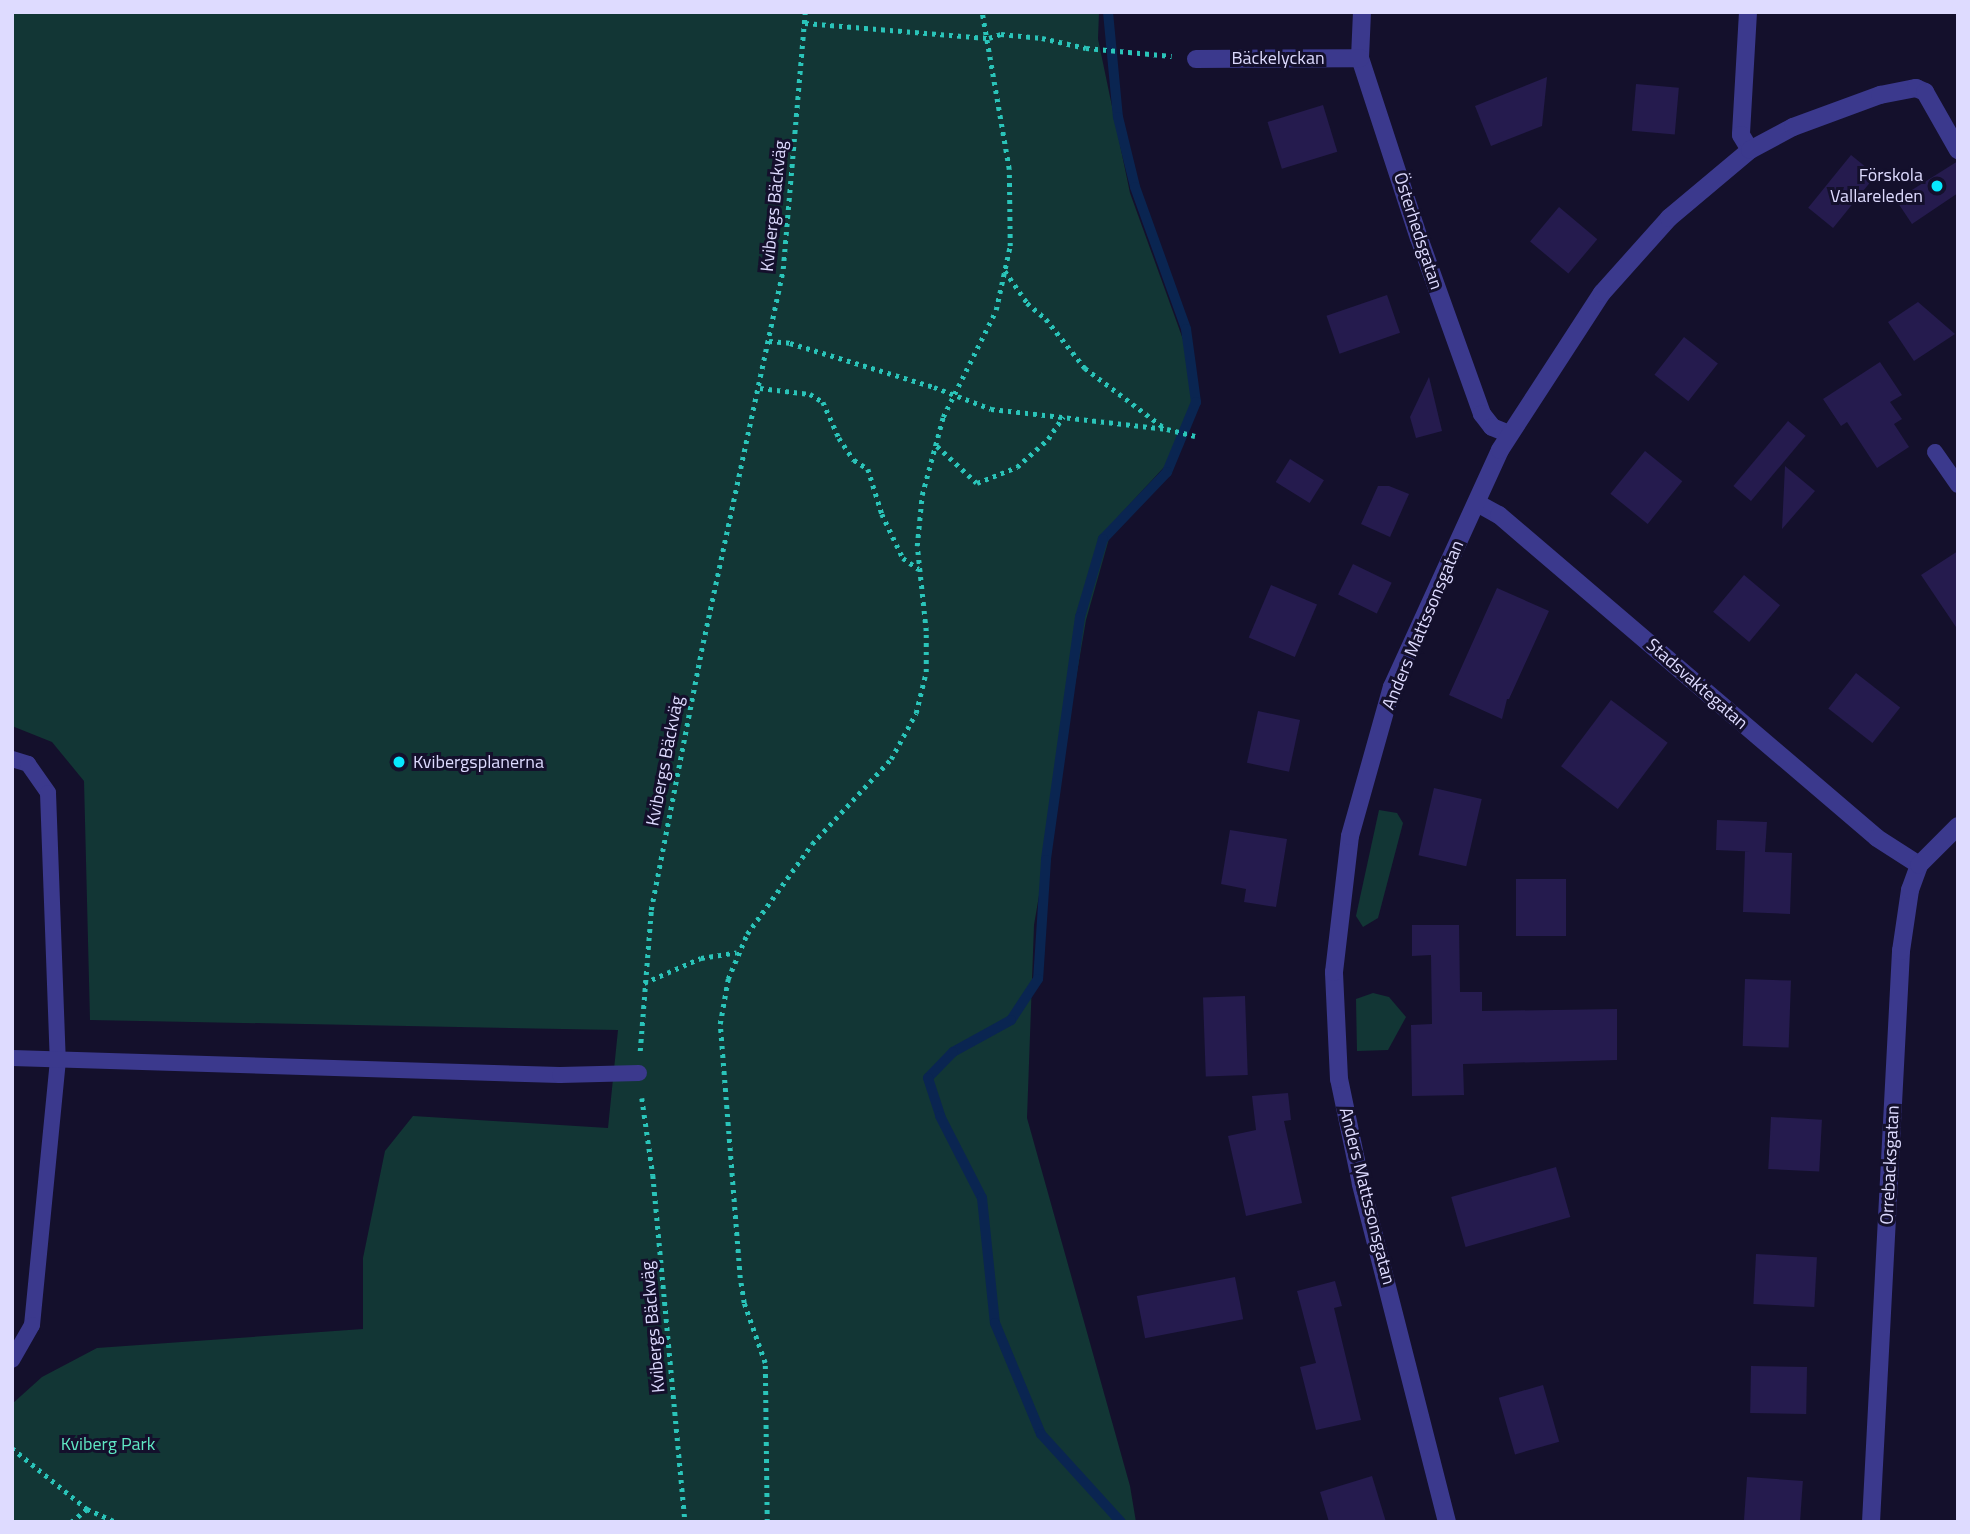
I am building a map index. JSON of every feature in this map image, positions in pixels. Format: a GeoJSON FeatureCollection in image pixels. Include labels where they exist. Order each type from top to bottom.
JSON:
{"type":"FeatureCollection","features":[{"type":"Feature","properties":{"kind":"street","name":"Österhedsgatan"},"geometry":{"type":"LineString","coordinates":[[1362,12],[1360,58],[1419,238],[1482,414],[1492,427],[1509,434]]}},
{"type":"Feature","properties":{"kind":"street"},"geometry":{"type":"LineString","coordinates":[[1748,12],[1741,135],[1750,150]]}},
{"type":"Feature","properties":{"kind":"street","name":"Bäckelyckan"},"geometry":{"type":"LineString","coordinates":[[1196,58],[1360,58]]}},
{"type":"Feature","properties":{"kind":"street","name":"Anders Mattssonsgatan"},"geometry":{"type":"LineString","coordinates":[[1447,1522],[1361,1184],[1339,1079],[1334,972],[1350,836],[1392,687],[1509,434],[1602,293],[1669,218],[1750,150],[1793,127],[1880,95],[1916,89],[1925,92],[1958,150]]}},
{"type":"Feature","properties":{"kind":"street","name":"Stadsvaktegatan"},"geometry":{"type":"LineString","coordinates":[[1477,503],[1499,514],[1877,838],[1919,865]]}},
{"type":"Feature","properties":{"kind":"street","name":"Orrebacksgatan"},"geometry":{"type":"LineString","coordinates":[[1871,1522],[1901,951],[1910,890],[1919,865],[1958,827]]}},
{"type":"Feature","properties":{"kind":"lane"},"geometry":{"type":"LineString","coordinates":[[1935,452],[1958,485]]}},
{"type":"Feature","properties":{"kind":"lane"},"geometry":{"type":"LineString","coordinates":[[12,760],[28,764],[48,793],[58,1060],[32,1325],[12,1360]]}},
{"type":"Feature","properties":{"kind":"lane"},"geometry":{"type":"LineString","coordinates":[[12,1058],[560,1075],[639,1073]]}},
{"type":"Feature","properties":{"kind":"path","name":"Kvibergs Bäckväg"},"geometry":{"type":"LineString","coordinates":[[685,1522],[653,1175],[639,1073],[644,983],[651,910],[669,814],[783,269],[805,12]]}},
{"type":"Feature","properties":{"kind":"path"},"geometry":{"type":"LineString","coordinates":[[767,1522],[765,1363],[744,1303],[740,1278],[720,1024],[737,952],[812,844],[891,759],[916,713],[926,672],[926,631],[919,570],[918,519],[943,417],[996,310],[1010,246],[1012,200],[989,38],[982,12]]}},
{"type":"Feature","properties":{"kind":"path"},"geometry":{"type":"LineString","coordinates":[[805,23],[989,38],[1002,34],[1042,38],[1087,48],[1196,58]]}},
{"type":"Feature","properties":{"kind":"path"},"geometry":{"type":"LineString","coordinates":[[1005,271],[1027,303],[1046,319],[1085,368],[1118,396],[1167,429]]}},
{"type":"Feature","properties":{"kind":"path"},"geometry":{"type":"LineString","coordinates":[[769,341],[790,343],[991,409],[1167,429],[1195,436]]}},
{"type":"Feature","properties":{"kind":"path"},"geometry":{"type":"LineString","coordinates":[[760,388],[810,394],[823,402],[839,438],[854,460],[868,470],[882,514],[903,558],[919,570]]}},
{"type":"Feature","properties":{"kind":"path"},"geometry":{"type":"LineString","coordinates":[[937,446],[976,483],[1017,467],[1048,439],[1063,417]]}},
{"type":"Feature","properties":{"kind":"path"},"geometry":{"type":"LineString","coordinates":[[644,983],[701,958],[737,952]]}},
{"type":"Feature","properties":{"kind":"path"},"geometry":{"type":"LineString","coordinates":[[12,1448],[87,1509],[116,1522]]}},
{"type":"Feature","properties":{"kind":"path"},"geometry":{"type":"LineString","coordinates":[[71,1522],[87,1509]]}},
{"type":"Feature","properties":{"kind":"green space","name":"Kvibergsplanerna"},"geometry":{"type":"Polygon","coordinates":[[[12,12],[1099,12],[1098,39],[1130,193],[1189,356],[1193,398],[1167,464],[1114,521],[1086,620],[1034,925],[1027,1118],[1130,1486],[1136,1522],[12,1522],[12,1404],[42,1377],[97,1348],[363,1329],[363,1258],[385,1151],[413,1116],[608,1128],[618,1030],[90,1020],[84,781],[52,742],[12,726],[12,12]]]}},
{"type":"Feature","properties":{"kind":"green space"},"geometry":{"type":"Polygon","coordinates":[[[1379,810],[1397,813],[1403,823],[1378,918],[1363,927],[1356,916],[1379,810]]]}},
{"type":"Feature","properties":{"kind":"green space"},"geometry":{"type":"Polygon","coordinates":[[[1373,993],[1389,997],[1406,1017],[1388,1050],[1357,1051],[1356,999],[1373,993]]]}},
{"type":"Feature","properties":{"kind":"building"},"geometry":{"type":"Polygon","coordinates":[[[1547,77],[1542,126],[1491,146],[1475,106],[1547,77]]]}},
{"type":"Feature","properties":{"kind":"building"},"geometry":{"type":"Polygon","coordinates":[[[1636,84],[1679,88],[1675,135],[1632,131],[1636,84]]]}},
{"type":"Feature","properties":{"kind":"building"},"geometry":{"type":"Polygon","coordinates":[[[1323,105],[1337,152],[1282,169],[1268,122],[1323,105]]]}},
{"type":"Feature","properties":{"kind":"building"},"geometry":{"type":"Polygon","coordinates":[[[1851,155],[1876,175],[1833,228],[1808,208],[1851,155]]]}},
{"type":"Feature","properties":{"kind":"building"},"geometry":{"type":"Polygon","coordinates":[[[1958,161],[1958,193],[1912,224],[1896,200],[1958,161]]]}},
{"type":"Feature","properties":{"kind":"building"},"geometry":{"type":"Polygon","coordinates":[[[1559,207],[1597,239],[1568,274],[1530,241],[1559,207]]]}},
{"type":"Feature","properties":{"kind":"building"},"geometry":{"type":"Polygon","coordinates":[[[1387,295],[1400,333],[1340,354],[1326,316],[1387,295]]]}},
{"type":"Feature","properties":{"kind":"building"},"geometry":{"type":"Polygon","coordinates":[[[1918,302],[1955,334],[1914,361],[1888,322],[1918,302]]]}},
{"type":"Feature","properties":{"kind":"building"},"geometry":{"type":"Polygon","coordinates":[[[1684,337],[1718,363],[1688,401],[1654,375],[1684,337]]]}},
{"type":"Feature","properties":{"kind":"building"},"geometry":{"type":"Polygon","coordinates":[[[1880,362],[1902,395],[1890,402],[1902,419],[1894,424],[1909,447],[1877,468],[1847,422],[1841,426],[1823,399],[1880,362]]]}},
{"type":"Feature","properties":{"kind":"building"},"geometry":{"type":"Polygon","coordinates":[[[1429,377],[1442,431],[1416,438],[1410,417],[1429,377]]]}},
{"type":"Feature","properties":{"kind":"building"},"geometry":{"type":"Polygon","coordinates":[[[1788,421],[1806,436],[1751,501],[1733,486],[1788,421]]]}},
{"type":"Feature","properties":{"kind":"building"},"geometry":{"type":"Polygon","coordinates":[[[1645,451],[1682,481],[1648,524],[1610,494],[1645,451]]]}},
{"type":"Feature","properties":{"kind":"building"},"geometry":{"type":"Polygon","coordinates":[[[1290,459],[1324,480],[1310,503],[1276,482],[1290,459]]]}},
{"type":"Feature","properties":{"kind":"building"},"geometry":{"type":"Polygon","coordinates":[[[1785,466],[1815,491],[1782,529],[1785,466]]]}},
{"type":"Feature","properties":{"kind":"building"},"geometry":{"type":"Polygon","coordinates":[[[1378,486],[1389,486],[1409,494],[1390,537],[1361,524],[1378,486]]]}},
{"type":"Feature","properties":{"kind":"building"},"geometry":{"type":"Polygon","coordinates":[[[1958,551],[1958,630],[1921,575],[1958,551]]]}},
{"type":"Feature","properties":{"kind":"building"},"geometry":{"type":"Polygon","coordinates":[[[1353,564],[1392,583],[1377,613],[1338,595],[1353,564]]]}},
{"type":"Feature","properties":{"kind":"building"},"geometry":{"type":"Polygon","coordinates":[[[1744,575],[1780,605],[1749,642],[1713,612],[1744,575]]]}},
{"type":"Feature","properties":{"kind":"building"},"geometry":{"type":"Polygon","coordinates":[[[1271,585],[1317,605],[1295,657],[1249,637],[1271,585]]]}},
{"type":"Feature","properties":{"kind":"building"},"geometry":{"type":"Polygon","coordinates":[[[1497,588],[1549,611],[1507,699],[1502,719],[1449,695],[1497,588]]]}},
{"type":"Feature","properties":{"kind":"building"},"geometry":{"type":"Polygon","coordinates":[[[1856,673],[1900,707],[1872,743],[1828,708],[1856,673]]]}},
{"type":"Feature","properties":{"kind":"building"},"geometry":{"type":"Polygon","coordinates":[[[1611,700],[1668,743],[1618,809],[1561,766],[1611,700]]]}},
{"type":"Feature","properties":{"kind":"building"},"geometry":{"type":"Polygon","coordinates":[[[1258,711],[1300,720],[1289,772],[1247,763],[1258,711]]]}},
{"type":"Feature","properties":{"kind":"building"},"geometry":{"type":"Polygon","coordinates":[[[1434,788],[1482,799],[1466,866],[1418,855],[1434,788]]]}},
{"type":"Feature","properties":{"kind":"building"},"geometry":{"type":"Polygon","coordinates":[[[1717,820],[1767,822],[1765,852],[1792,853],[1790,914],[1743,912],[1745,851],[1716,850],[1717,820]]]}},
{"type":"Feature","properties":{"kind":"building"},"geometry":{"type":"Polygon","coordinates":[[[1230,830],[1287,839],[1276,907],[1244,902],[1246,889],[1221,884],[1230,830]]]}},
{"type":"Feature","properties":{"kind":"building"},"geometry":{"type":"Polygon","coordinates":[[[1516,879],[1566,879],[1566,936],[1516,936],[1516,879]]]}},
{"type":"Feature","properties":{"kind":"building"},"geometry":{"type":"Polygon","coordinates":[[[1412,925],[1459,925],[1460,992],[1482,992],[1482,1011],[1617,1009],[1617,1060],[1463,1064],[1464,1095],[1412,1096],[1411,1025],[1432,1024],[1431,955],[1412,956],[1412,925]]]}},
{"type":"Feature","properties":{"kind":"building"},"geometry":{"type":"Polygon","coordinates":[[[1745,979],[1791,981],[1789,1048],[1743,1046],[1745,979]]]}},
{"type":"Feature","properties":{"kind":"building"},"geometry":{"type":"Polygon","coordinates":[[[1245,996],[1248,1075],[1206,1076],[1203,997],[1245,996]]]}},
{"type":"Feature","properties":{"kind":"building"},"geometry":{"type":"Polygon","coordinates":[[[1288,1093],[1291,1120],[1284,1121],[1302,1203],[1246,1216],[1228,1136],[1256,1130],[1252,1096],[1288,1093]]]}},
{"type":"Feature","properties":{"kind":"building"},"geometry":{"type":"Polygon","coordinates":[[[1771,1117],[1822,1120],[1819,1172],[1768,1169],[1771,1117]]]}},
{"type":"Feature","properties":{"kind":"building"},"geometry":{"type":"Polygon","coordinates":[[[1556,1167],[1570,1217],[1466,1247],[1451,1197],[1556,1167]]]}},
{"type":"Feature","properties":{"kind":"building"},"geometry":{"type":"Polygon","coordinates":[[[1756,1254],[1817,1257],[1814,1307],[1753,1304],[1756,1254]]]}},
{"type":"Feature","properties":{"kind":"building"},"geometry":{"type":"Polygon","coordinates":[[[1235,1277],[1243,1319],[1145,1338],[1137,1296],[1235,1277]]]}},
{"type":"Feature","properties":{"kind":"building"},"geometry":{"type":"Polygon","coordinates":[[[1335,1281],[1342,1306],[1334,1308],[1361,1420],[1316,1430],[1300,1367],[1316,1363],[1297,1291],[1335,1281]]]}},
{"type":"Feature","properties":{"kind":"building"},"geometry":{"type":"Polygon","coordinates":[[[1751,1366],[1807,1367],[1806,1414],[1750,1413],[1751,1366]]]}},
{"type":"Feature","properties":{"kind":"building"},"geometry":{"type":"Polygon","coordinates":[[[1543,1385],[1559,1442],[1515,1454],[1499,1398],[1543,1385]]]}},
{"type":"Feature","properties":{"kind":"building"},"geometry":{"type":"Polygon","coordinates":[[[1372,1476],[1386,1522],[1329,1522],[1320,1492],[1372,1476]]]}},
{"type":"Feature","properties":{"kind":"building"},"geometry":{"type":"Polygon","coordinates":[[[1747,1477],[1803,1481],[1800,1522],[1744,1522],[1747,1477]]]}},
{"type":"Feature","properties":{"kind":"waterway"},"geometry":{"type":"LineString","coordinates":[[1108,12],[1118,117],[1135,187],[1186,329],[1196,402],[1167,472],[1103,539],[1080,617],[1046,860],[1038,979],[1011,1020],[953,1052],[928,1078],[940,1116],[982,1198],[995,1323],[1041,1434],[1121,1522]]}},
{"type":"Feature","properties":{"kind":"place","name":"Förskola Vallareleden"},"geometry":{"type":"Point","coordinates":[1937,186]}},
{"type":"Feature","properties":{"kind":"place","name":"Kvibergsplanerna"},"geometry":{"type":"Point","coordinates":[399,762]}},
{"type":"Feature","properties":{"kind":"park label","name":"Kviberg Park"},"geometry":{"type":"Point","coordinates":[108,1444]}}]}
